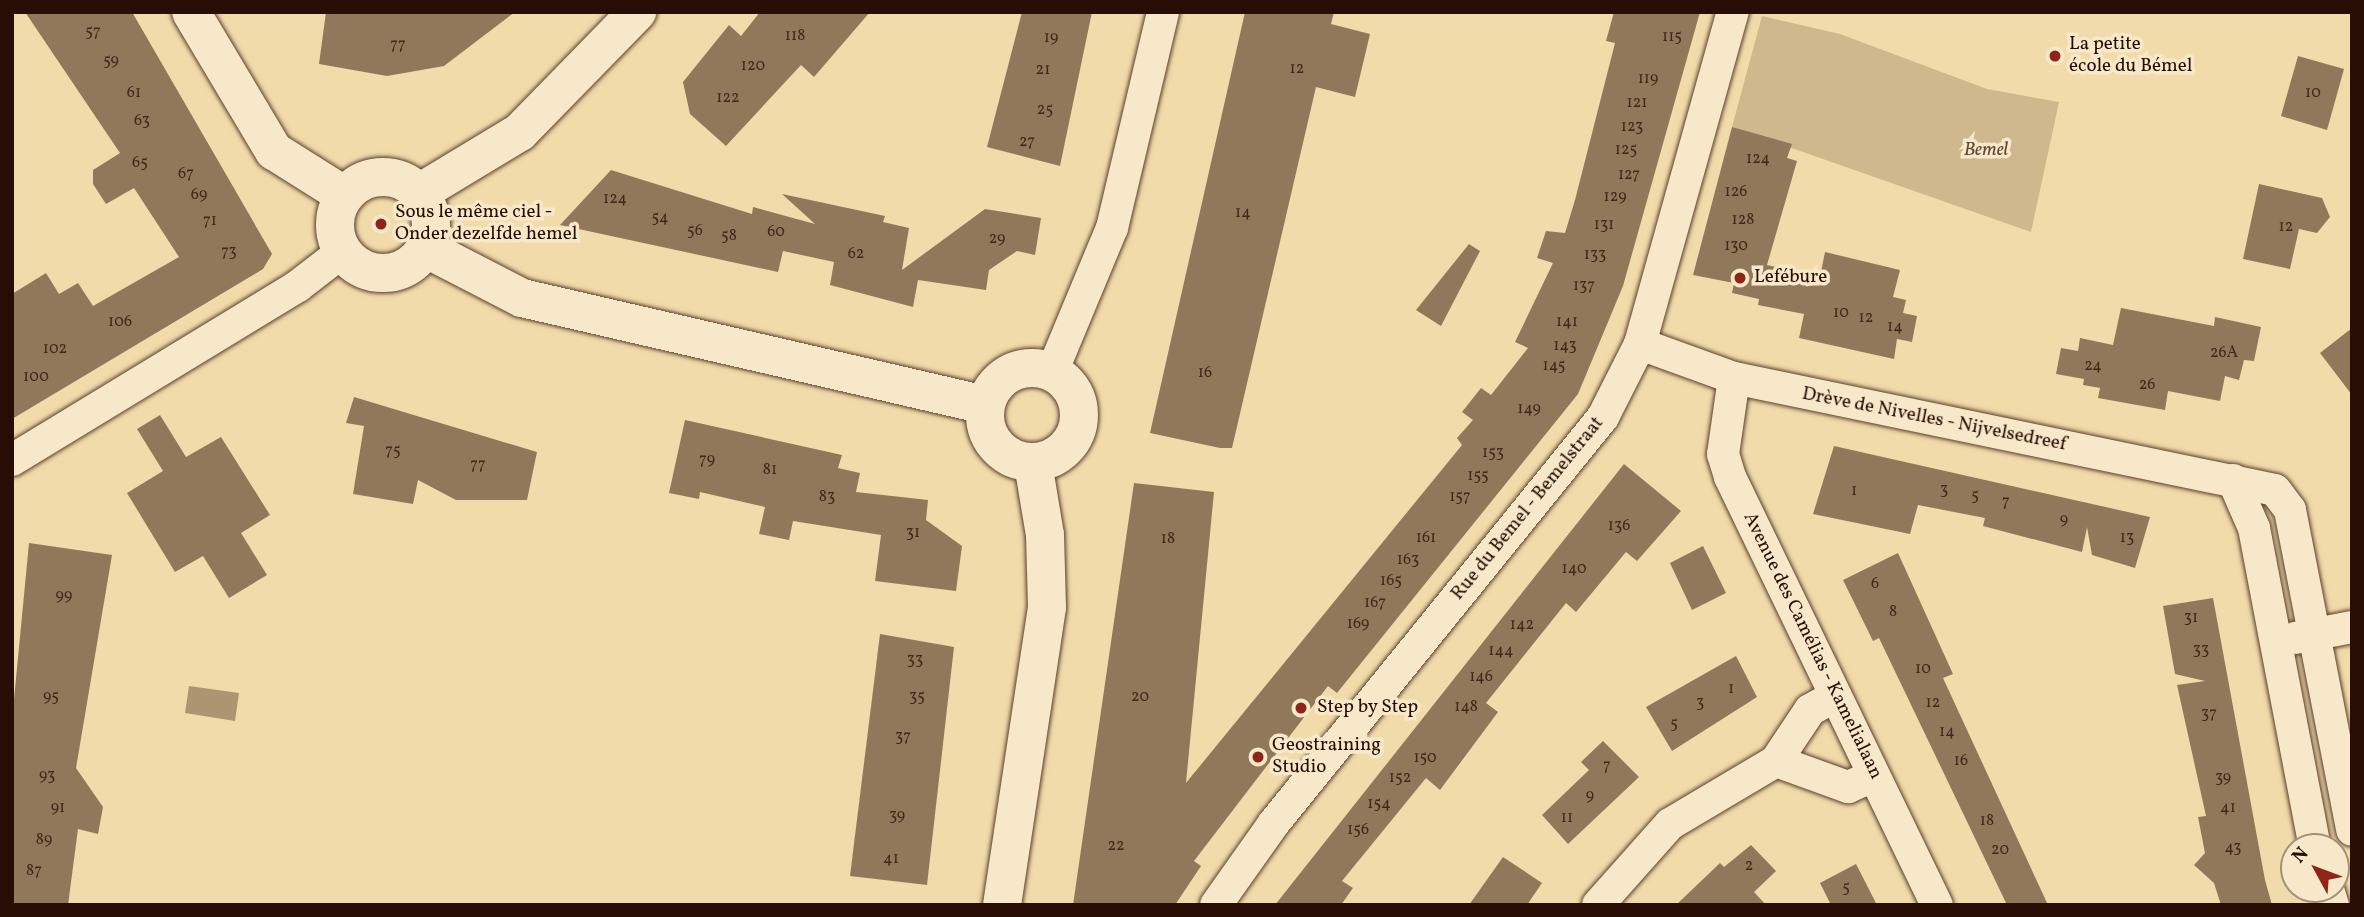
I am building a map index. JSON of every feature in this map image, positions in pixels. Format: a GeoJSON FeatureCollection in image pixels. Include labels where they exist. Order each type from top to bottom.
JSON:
{"type":"FeatureCollection","features":[{"type":"Feature","properties":{"kind":"street"},"geometry":{"type":"LineString","coordinates":[[191,12],[274,151],[344,195]]}},
{"type":"Feature","properties":{"kind":"street"},"geometry":{"type":"LineString","coordinates":[[419,193],[520,132],[637,12]]}},
{"type":"Feature","properties":{"kind":"street"},"geometry":{"type":"LineString","coordinates":[[1052,372],[1112,228],[1163,12]]}},
{"type":"Feature","properties":{"kind":"street","name":"Rue du Bemel - Bemelstraat"},"geometry":{"type":"LineString","coordinates":[[1216,905],[1283,813],[1603,417],[1640,344],[1733,12]]}},
{"type":"Feature","properties":{"kind":"street"},"geometry":{"type":"LineString","coordinates":[[387,177],[419,193],[431,220],[425,248],[415,261],[385,273],[354,264],[342,252],[335,223],[344,195],[363,180],[387,177]]}},
{"type":"Feature","properties":{"kind":"street"},"geometry":{"type":"LineString","coordinates":[[425,248],[522,298],[985,405]]}},
{"type":"Feature","properties":{"kind":"street"},"geometry":{"type":"LineString","coordinates":[[12,460],[298,286],[342,252]]}},
{"type":"Feature","properties":{"kind":"street","name":"Drève de Nivelles - Nijvelsedreef"},"geometry":{"type":"LineString","coordinates":[[1640,344],[1734,378],[2275,490],[2284,499],[2315,634],[2352,830]]}},
{"type":"Feature","properties":{"kind":"street"},"geometry":{"type":"LineString","coordinates":[[1011,372],[1052,372],[1074,393],[1078,425],[1062,451],[1033,463],[995,445],[985,405],[1011,372]]}},
{"type":"Feature","properties":{"kind":"street","name":"Avenue des Camélias - Kamelialaan"},"geometry":{"type":"LineString","coordinates":[[1734,378],[1723,454],[1730,477],[1937,905]]}},
{"type":"Feature","properties":{"kind":"street"},"geometry":{"type":"LineString","coordinates":[[1002,905],[1046,607],[1045,535],[1033,463]]}},
{"type":"Feature","properties":{"kind":"street"},"geometry":{"type":"LineString","coordinates":[[2233,480],[2254,528],[2273,642],[2312,833]]}},
{"type":"Feature","properties":{"kind":"street"},"geometry":{"type":"LineString","coordinates":[[2273,642],[2352,627]]}},
{"type":"Feature","properties":{"kind":"street"},"geometry":{"type":"LineString","coordinates":[[1598,905],[1670,824],[1776,761],[1810,710],[1835,696]]}},
{"type":"Feature","properties":{"kind":"street"},"geometry":{"type":"LineString","coordinates":[[1776,761],[1848,787],[1874,776]]}},
{"type":"Feature","properties":{"kind":"green space","name":"Bemel"},"geometry":{"type":"Polygon","coordinates":[[[1762,16],[1840,34],[1987,89],[2059,102],[2031,232],[1732,127],[1762,16]]]}},
{"type":"Feature","properties":{"kind":"shaded area"},"geometry":{"type":"Polygon","coordinates":[[[189,686],[239,693],[235,721],[185,713],[189,686]]]}},
{"type":"Feature","properties":{"kind":"building"},"geometry":{"type":"Polygon","coordinates":[[[25,12],[132,12],[272,254],[263,269],[12,419],[12,294],[46,273],[59,294],[78,283],[93,306],[179,257],[134,188],[106,204],[93,184],[93,170],[120,153],[25,12]]]}},
{"type":"Feature","properties":{"kind":"building"},"geometry":{"type":"Polygon","coordinates":[[[326,12],[515,12],[444,66],[387,76],[319,64],[326,12]]]}},
{"type":"Feature","properties":{"kind":"building"},"geometry":{"type":"Polygon","coordinates":[[[760,12],[870,12],[814,77],[801,65],[726,146],[690,114],[683,82],[729,25],[741,36],[760,12]]]}},
{"type":"Feature","properties":{"kind":"building"},"geometry":{"type":"Polygon","coordinates":[[[1022,12],[1092,12],[1060,166],[987,147],[1022,12]]]}},
{"type":"Feature","properties":{"kind":"building"},"geometry":{"type":"Polygon","coordinates":[[[1245,12],[1334,12],[1331,24],[1370,34],[1355,97],[1316,87],[1232,448],[1220,448],[1150,433],[1245,12]]]}},
{"type":"Feature","properties":{"kind":"building"},"geometry":{"type":"Polygon","coordinates":[[[1614,12],[1700,12],[1623,286],[1578,394],[1337,693],[1328,686],[1194,861],[1201,866],[1175,905],[1073,905],[1134,483],[1214,492],[1186,783],[1462,445],[1457,438],[1473,420],[1462,412],[1481,388],[1491,395],[1528,348],[1515,342],[1553,263],[1537,258],[1546,231],[1565,233],[1575,200],[1615,43],[1606,41],[1614,12]]]}},
{"type":"Feature","properties":{"kind":"building"},"geometry":{"type":"Polygon","coordinates":[[[2298,56],[2344,69],[2327,130],[2281,116],[2298,56]]]}},
{"type":"Feature","properties":{"kind":"building"},"geometry":{"type":"Polygon","coordinates":[[[1732,127],[1792,144],[1787,158],[1797,161],[1767,265],[1820,277],[1825,252],[1900,270],[1893,297],[1906,300],[1903,313],[1917,316],[1912,342],[1897,339],[1894,359],[1799,338],[1804,314],[1758,305],[1759,299],[1732,293],[1734,283],[1693,275],[1732,127]]]}},
{"type":"Feature","properties":{"kind":"building"},"geometry":{"type":"Polygon","coordinates":[[[611,170],[752,214],[753,207],[815,224],[782,194],[885,216],[883,222],[909,228],[902,270],[985,209],[1041,218],[1035,255],[1017,251],[989,270],[986,290],[918,280],[913,307],[830,285],[834,262],[783,251],[778,272],[560,225],[611,170]]]}},
{"type":"Feature","properties":{"kind":"building"},"geometry":{"type":"Polygon","coordinates":[[[2259,184],[2322,198],[2330,217],[2317,233],[2299,229],[2290,269],[2243,259],[2259,184]]]}},
{"type":"Feature","properties":{"kind":"building"},"geometry":{"type":"Polygon","coordinates":[[[1469,244],[1480,251],[1441,326],[1416,310],[1469,244]]]}},
{"type":"Feature","properties":{"kind":"building"},"geometry":{"type":"Polygon","coordinates":[[[2121,308],[2214,326],[2215,317],[2261,327],[2254,361],[2244,360],[2239,380],[2225,376],[2220,401],[2168,391],[2165,410],[2098,398],[2100,388],[2083,385],[2084,379],[2056,374],[2061,348],[2078,351],[2080,338],[2113,345],[2121,308]]]}},
{"type":"Feature","properties":{"kind":"building"},"geometry":{"type":"Polygon","coordinates":[[[2352,328],[2352,395],[2320,353],[2352,328]]]}},
{"type":"Feature","properties":{"kind":"building"},"geometry":{"type":"Polygon","coordinates":[[[354,397],[537,452],[527,500],[456,500],[418,480],[413,504],[353,494],[364,426],[346,423],[354,397]]]}},
{"type":"Feature","properties":{"kind":"building"},"geometry":{"type":"Polygon","coordinates":[[[160,415],[186,457],[221,437],[270,515],[241,533],[267,575],[229,598],[203,556],[175,572],[127,493],[163,471],[137,429],[160,415]]]}},
{"type":"Feature","properties":{"kind":"building"},"geometry":{"type":"Polygon","coordinates":[[[685,420],[842,455],[838,468],[860,473],[856,492],[928,500],[926,520],[962,546],[956,591],[875,581],[881,535],[793,521],[789,540],[759,534],[765,507],[700,492],[699,499],[669,493],[685,420]]]}},
{"type":"Feature","properties":{"kind":"building"},"geometry":{"type":"Polygon","coordinates":[[[1834,446],[2150,517],[2135,568],[2092,555],[2087,527],[2082,552],[1983,526],[1985,518],[1918,505],[1910,534],[1813,514],[1834,446]]]}},
{"type":"Feature","properties":{"kind":"building"},"geometry":{"type":"Polygon","coordinates":[[[1624,464],[1681,511],[1637,561],[1626,552],[1576,612],[1566,603],[1486,703],[1498,712],[1440,790],[1426,778],[1342,881],[1353,888],[1341,905],[1275,905],[1624,464]]]}},
{"type":"Feature","properties":{"kind":"building"},"geometry":{"type":"Polygon","coordinates":[[[29,543],[112,555],[76,768],[103,807],[98,834],[78,829],[68,905],[12,905],[12,720],[29,543]]]}},
{"type":"Feature","properties":{"kind":"building"},"geometry":{"type":"Polygon","coordinates":[[[1703,546],[1726,593],[1692,610],[1670,563],[1703,546]]]}},
{"type":"Feature","properties":{"kind":"building"},"geometry":{"type":"Polygon","coordinates":[[[1898,553],[1953,674],[1943,678],[2048,905],[2007,905],[1879,638],[1873,641],[1843,580],[1898,553]]]}},
{"type":"Feature","properties":{"kind":"building"},"geometry":{"type":"Polygon","coordinates":[[[2213,598],[2265,880],[2272,905],[2221,905],[2214,883],[2194,865],[2205,853],[2198,817],[2206,816],[2177,685],[2205,681],[2175,674],[2163,606],[2213,598]]]}},
{"type":"Feature","properties":{"kind":"building"},"geometry":{"type":"Polygon","coordinates":[[[880,634],[954,647],[927,885],[850,876],[880,634]]]}},
{"type":"Feature","properties":{"kind":"building"},"geometry":{"type":"Polygon","coordinates":[[[1736,656],[1757,697],[1672,751],[1646,707],[1736,656]]]}},
{"type":"Feature","properties":{"kind":"building"},"geometry":{"type":"Polygon","coordinates":[[[1603,741],[1639,777],[1568,844],[1542,815],[1589,770],[1581,762],[1603,741]]]}},
{"type":"Feature","properties":{"kind":"building"},"geometry":{"type":"Polygon","coordinates":[[[1751,845],[1776,871],[1754,892],[1766,905],[1676,905],[1720,863],[1724,867],[1751,845]]]}},
{"type":"Feature","properties":{"kind":"building"},"geometry":{"type":"Polygon","coordinates":[[[1503,857],[1542,883],[1527,905],[1469,905],[1503,857]]]}},
{"type":"Feature","properties":{"kind":"building"},"geometry":{"type":"Polygon","coordinates":[[[1856,864],[1877,905],[1831,905],[1820,883],[1856,864]]]}},
{"type":"Feature","properties":{"kind":"place","name":"La petite école du Bémel"},"geometry":{"type":"Point","coordinates":[2055,56]}},
{"type":"Feature","properties":{"kind":"place","name":"Sous le même ciel - Onder dezelfde hemel"},"geometry":{"type":"Point","coordinates":[381,224]}},
{"type":"Feature","properties":{"kind":"place","name":"Lefébure"},"geometry":{"type":"Point","coordinates":[1740,278]}},
{"type":"Feature","properties":{"kind":"place","name":"Step by Step"},"geometry":{"type":"Point","coordinates":[1301,708]}},
{"type":"Feature","properties":{"kind":"place","name":"Geostraining Studio"},"geometry":{"type":"Point","coordinates":[1258,757]}}]}
